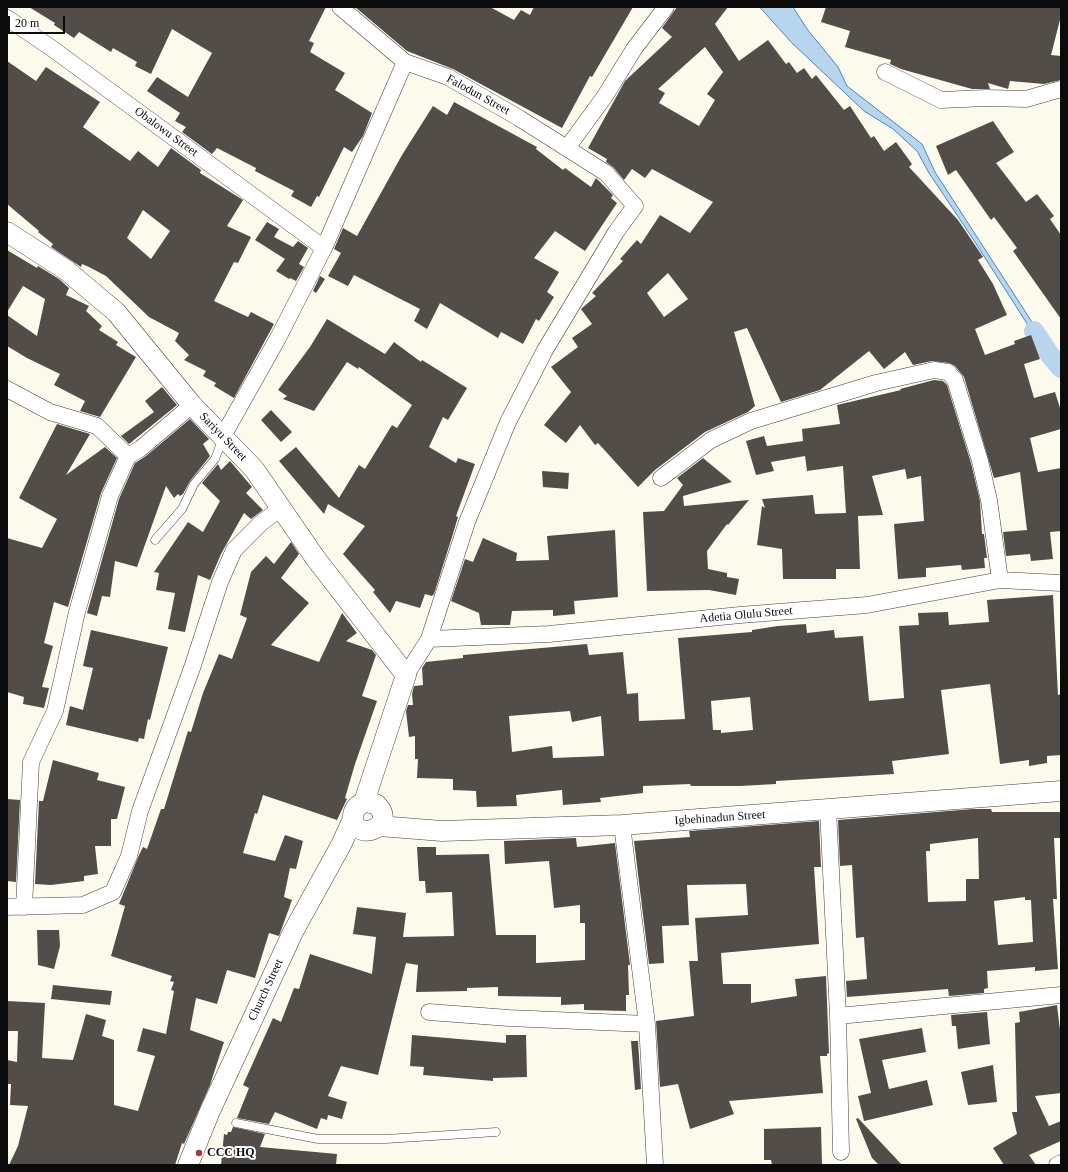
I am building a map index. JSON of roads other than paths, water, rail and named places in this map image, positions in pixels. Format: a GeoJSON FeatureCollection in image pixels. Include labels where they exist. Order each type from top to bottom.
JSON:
{"type":"FeatureCollection","features":[{"type":"Feature","properties":{"kind":"street","name":"Falodun Street"},"geometry":{"type":"LineString","coordinates":[[340,7],[405,62],[448,77],[606,173],[635,206],[616,232],[544,350],[508,422],[467,522],[429,639]]}},
{"type":"Feature","properties":{"kind":"street"},"geometry":{"type":"LineString","coordinates":[[567,148],[605,96],[634,49],[666,7]]}},
{"type":"Feature","properties":{"kind":"street","name":"Obalowu Street"},"geometry":{"type":"LineString","coordinates":[[7,18],[50,47],[324,248]]}},
{"type":"Feature","properties":{"kind":"street"},"geometry":{"type":"LineString","coordinates":[[223,436],[278,338],[324,248],[405,62]]}},
{"type":"Feature","properties":{"kind":"street"},"geometry":{"type":"LineString","coordinates":[[885,72],[941,100],[986,98],[1026,99],[1061,89]]}},
{"type":"Feature","properties":{"kind":"street","name":"Sariyu Street"},"geometry":{"type":"LineString","coordinates":[[7,232],[66,270],[116,312],[192,404],[254,469],[280,509],[406,675]]}},
{"type":"Feature","properties":{"kind":"street"},"geometry":{"type":"LineString","coordinates":[[661,478],[711,440],[751,421],[876,383],[934,370],[948,372],[955,380],[980,461],[989,500],[1000,580]]}},
{"type":"Feature","properties":{"kind":"street"},"geometry":{"type":"LineString","coordinates":[[7,389],[50,412],[96,426],[128,456]]}},
{"type":"Feature","properties":{"kind":"street"},"geometry":{"type":"LineString","coordinates":[[24,906],[31,762],[54,711],[91,560],[110,496],[128,456],[140,450],[192,404]]}},
{"type":"Feature","properties":{"kind":"street"},"geometry":{"type":"LineString","coordinates":[[7,907],[83,905],[113,892],[129,856],[140,811],[192,668],[220,582],[234,550],[261,522],[280,509]]}},
{"type":"Feature","properties":{"kind":"street","name":"Adetia Olulu Street"},"geometry":{"type":"LineString","coordinates":[[429,639],[548,634],[740,615],[867,605],[1000,580],[1061,584]]}},
{"type":"Feature","properties":{"kind":"street"},"geometry":{"type":"LineString","coordinates":[[364,802],[406,675],[429,639]]}},
{"type":"Feature","properties":{"kind":"street","name":"Igbehinadun Street"},"geometry":{"type":"LineString","coordinates":[[379,826],[442,831],[622,825],[1061,791]]}},
{"type":"Feature","properties":{"kind":"street"},"geometry":{"type":"LineString","coordinates":[[364,802],[376,804],[380,808],[382,821],[374,830],[361,830],[353,819],[357,806],[364,802]]}},
{"type":"Feature","properties":{"kind":"street"},"geometry":{"type":"LineString","coordinates":[[828,809],[838,1016],[841,1152]]}},
{"type":"Feature","properties":{"kind":"street","name":"Church Street"},"geometry":{"type":"LineString","coordinates":[[188,1165],[210,1111],[292,932],[341,845],[353,819]]}},
{"type":"Feature","properties":{"kind":"street"},"geometry":{"type":"LineString","coordinates":[[622,825],[647,1024],[655,1165]]}},
{"type":"Feature","properties":{"kind":"street"},"geometry":{"type":"LineString","coordinates":[[838,1016],[1061,995]]}},
{"type":"Feature","properties":{"kind":"street"},"geometry":{"type":"LineString","coordinates":[[429,1012],[509,1018],[647,1024]]}},
{"type":"Feature","properties":{"kind":"street"},"geometry":{"type":"LineString","coordinates":[[1057,1165],[1061,1162]]}},
{"type":"Feature","properties":{"kind":"lane"},"geometry":{"type":"LineString","coordinates":[[155,540],[182,509],[194,484],[215,458],[223,436]]}},
{"type":"Feature","properties":{"kind":"lane"},"geometry":{"type":"LineString","coordinates":[[236,1123],[318,1139],[386,1139],[496,1132]]}},
{"type":"Feature","properties":{"kind":"water"},"geometry":{"type":"Polygon","coordinates":[[[760,7],[793,7],[807,29],[838,67],[847,86],[922,144],[935,172],[1052,353],[1047,355],[929,173],[917,151],[893,129],[864,111],[792,43],[760,7]]]}},
{"type":"Feature","properties":{"kind":"waterway"},"geometry":{"type":"LineString","coordinates":[[1034,331],[1050,355],[1061,368]]}},
{"type":"Feature","properties":{"kind":"place","name":"CCC HQ"},"geometry":{"type":"Point","coordinates":[199,1153]}}]}
